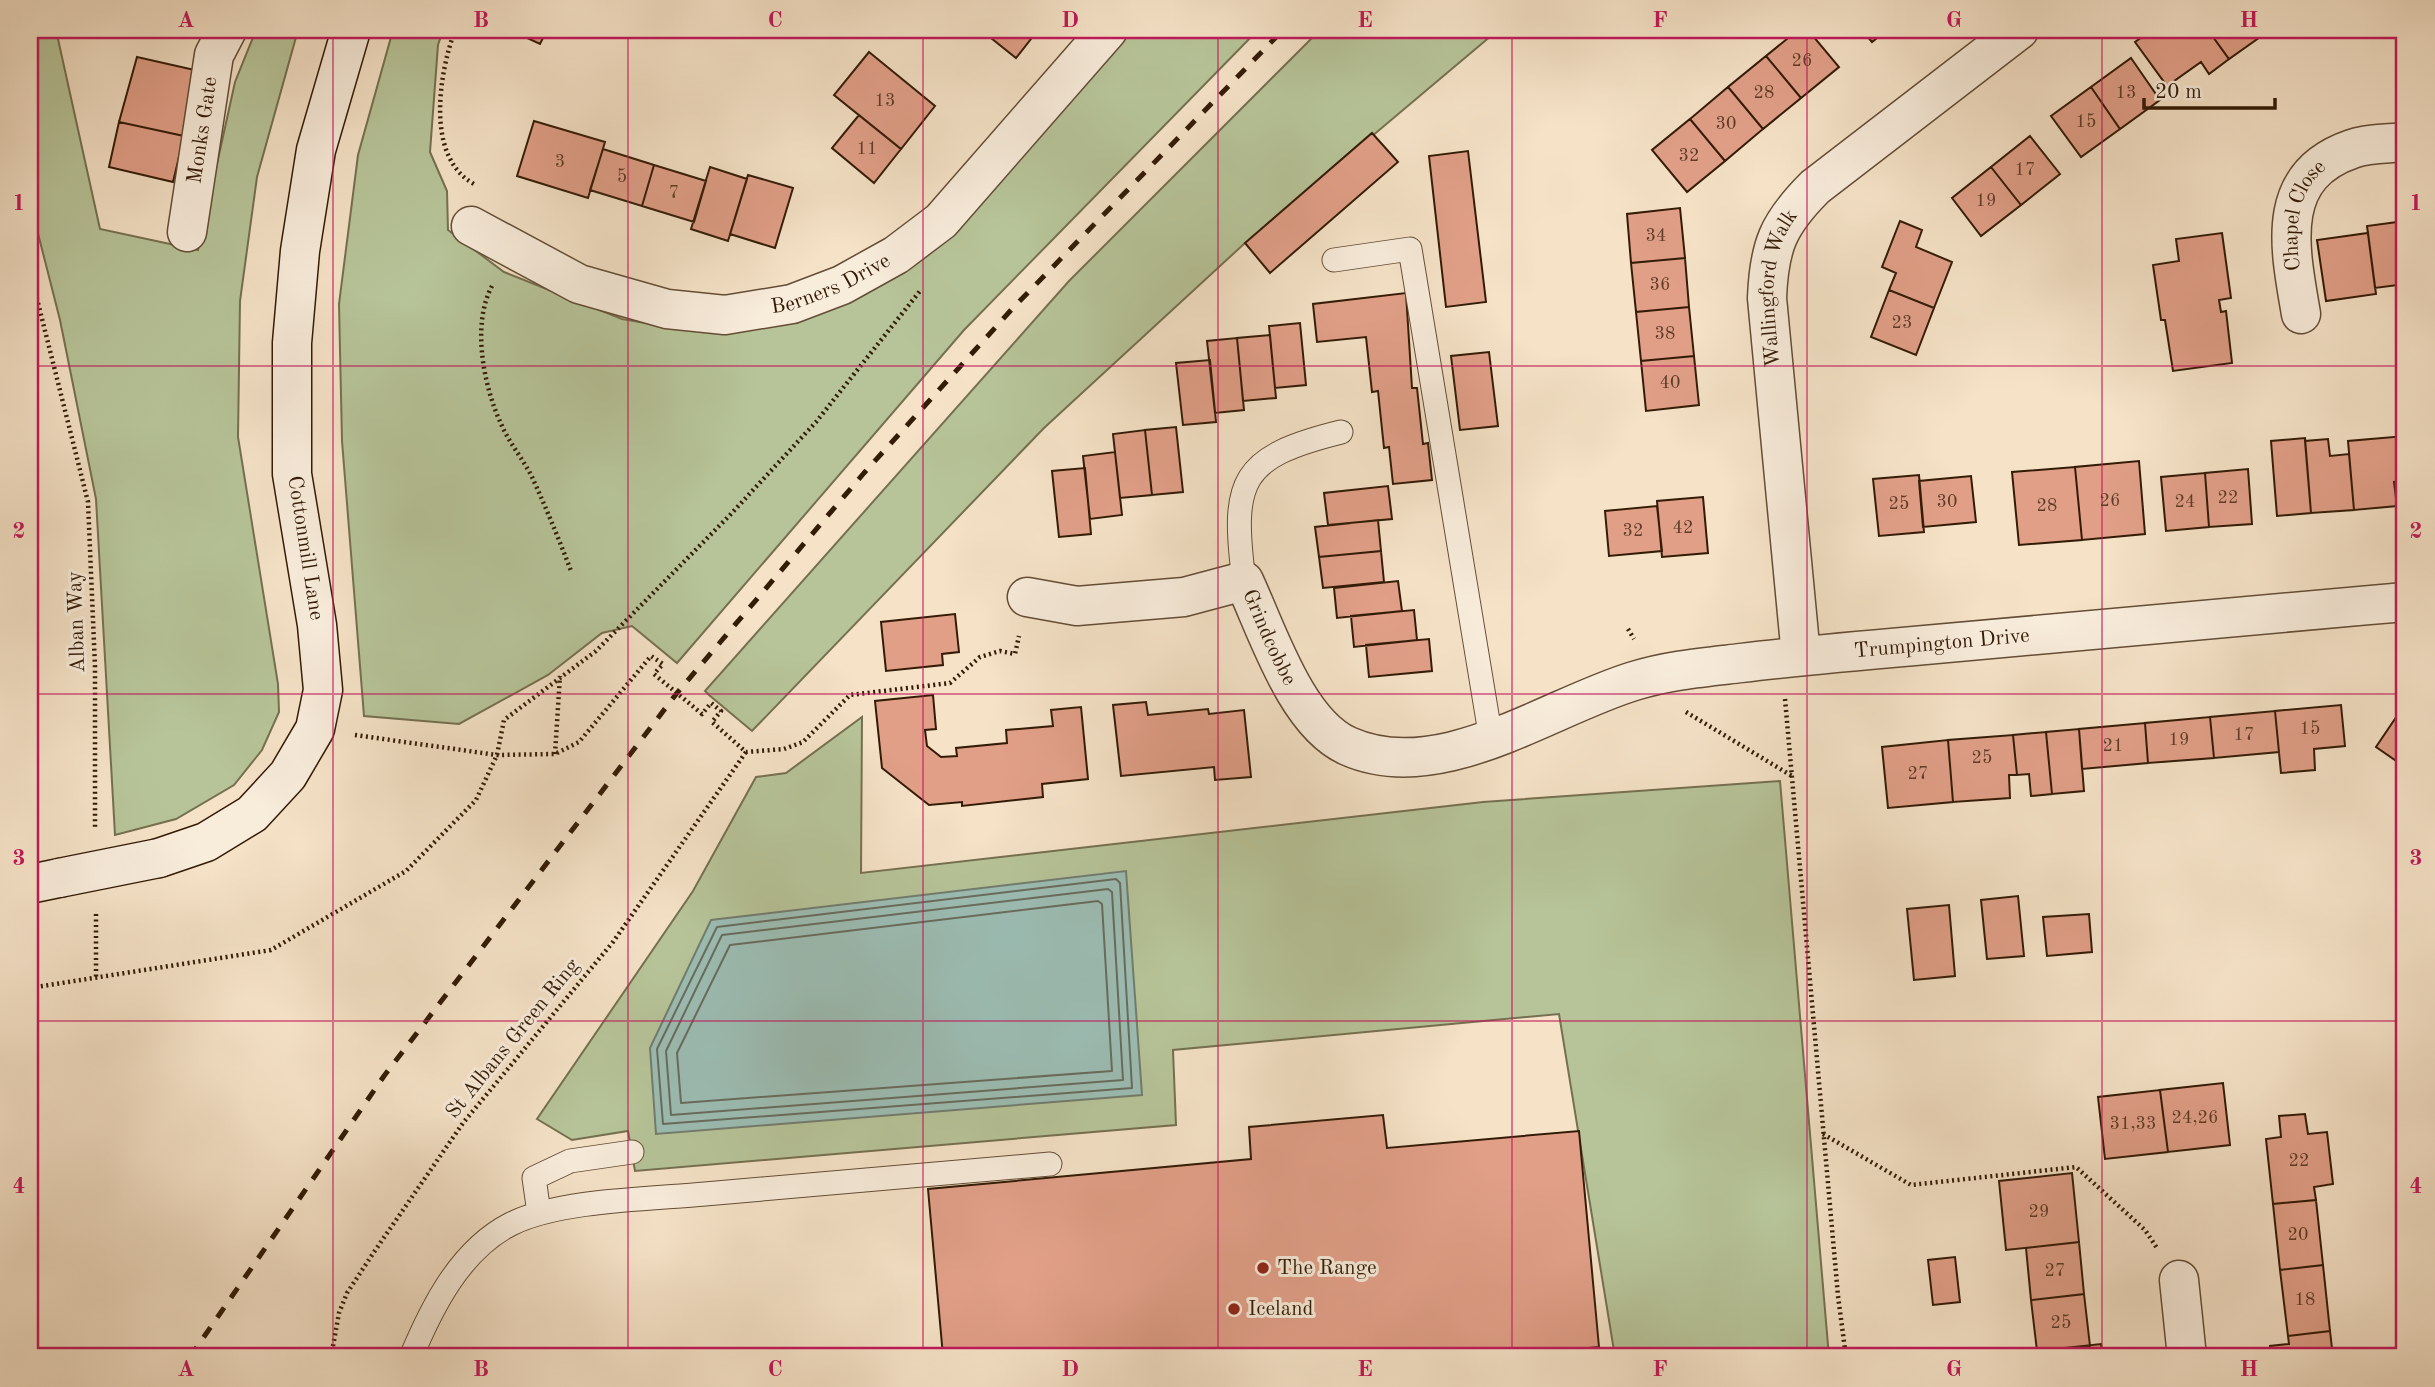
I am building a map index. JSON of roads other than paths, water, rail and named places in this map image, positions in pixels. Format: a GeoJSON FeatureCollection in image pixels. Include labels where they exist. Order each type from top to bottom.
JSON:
{"type":"FeatureCollection","features":[{"type":"Feature","properties":{"kind":"street","name":"Monks Gate"},"geometry":{"type":"LineString","coordinates":[[187,232],[214,55],[227,30]]}},
{"type":"Feature","properties":{"kind":"street","name":"Cottonmill Lane"},"geometry":{"type":"LineString","coordinates":[[44,881],[159,858],[206,842],[253,814],[288,775],[315,729],[323,690],[317,625],[292,474],[292,343],[299,251],[316,150],[351,30]]}},
{"type":"Feature","properties":{"kind":"street","name":"Berners Drive"},"geometry":{"type":"LineString","coordinates":[[471,226],[579,284],[667,309],[725,314],[804,299],[842,285],[896,256],[941,221],[1108,30]]}},
{"type":"Feature","properties":{"kind":"street","name":"Wallingford Walk"},"geometry":{"type":"LineString","coordinates":[[1791,657],[1767,299],[1769,264],[1776,235],[1790,212],[1815,187],[2019,30]]}},
{"type":"Feature","properties":{"kind":"street","name":"Chapel Close"},"geometry":{"type":"LineString","coordinates":[[2301,314],[2290,246],[2290,217],[2303,186],[2320,166],[2353,149],[2405,142]]}},
{"type":"Feature","properties":{"kind":"street","name":"Grindcobbe"},"geometry":{"type":"LineString","coordinates":[[1027,597],[1077,606],[1184,597],[1244,581],[1298,695],[1319,726],[1347,746],[1382,755],[1427,757],[1491,739]]}},
{"type":"Feature","properties":{"kind":"street","name":"Trumpington Drive"},"geometry":{"type":"LineString","coordinates":[[1491,739],[1635,680],[1689,669],[1791,657],[2405,602]]}},
{"type":"Feature","properties":{"kind":"street"},"geometry":{"type":"LineString","coordinates":[[2179,1280],[2187,1357]]}},
{"type":"Feature","properties":{"kind":"lane"},"geometry":{"type":"LineString","coordinates":[[1334,260],[1410,250],[1491,739]]}},
{"type":"Feature","properties":{"kind":"lane"},"geometry":{"type":"LineString","coordinates":[[1244,581],[1237,527],[1243,488],[1266,457],[1310,440],[1341,432]]}},
{"type":"Feature","properties":{"kind":"lane"},"geometry":{"type":"LineString","coordinates":[[539,1213],[534,1178],[570,1161],[632,1152]]}},
{"type":"Feature","properties":{"kind":"lane"},"geometry":{"type":"LineString","coordinates":[[411,1357],[426,1321],[448,1283],[478,1248],[510,1225],[539,1213],[653,1198],[1049,1164]]}},
{"type":"Feature","properties":{"kind":"water"},"geometry":{"type":"Polygon","coordinates":[[[1126,871],[1142,1095],[656,1134],[650,1048],[711,920],[1126,871]]]}},
{"type":"Feature","properties":{"kind":"railway"},"geometry":{"type":"LineString","coordinates":[[190,1357],[384,1076],[677,693],[864,473],[1012,309],[1283,30]]}},
{"type":"Feature","properties":{"kind":"place","name":"The Range"},"geometry":{"type":"Point","coordinates":[1263,1268]}},
{"type":"Feature","properties":{"kind":"place","name":"Iceland"},"geometry":{"type":"Point","coordinates":[1234,1309]}}]}
